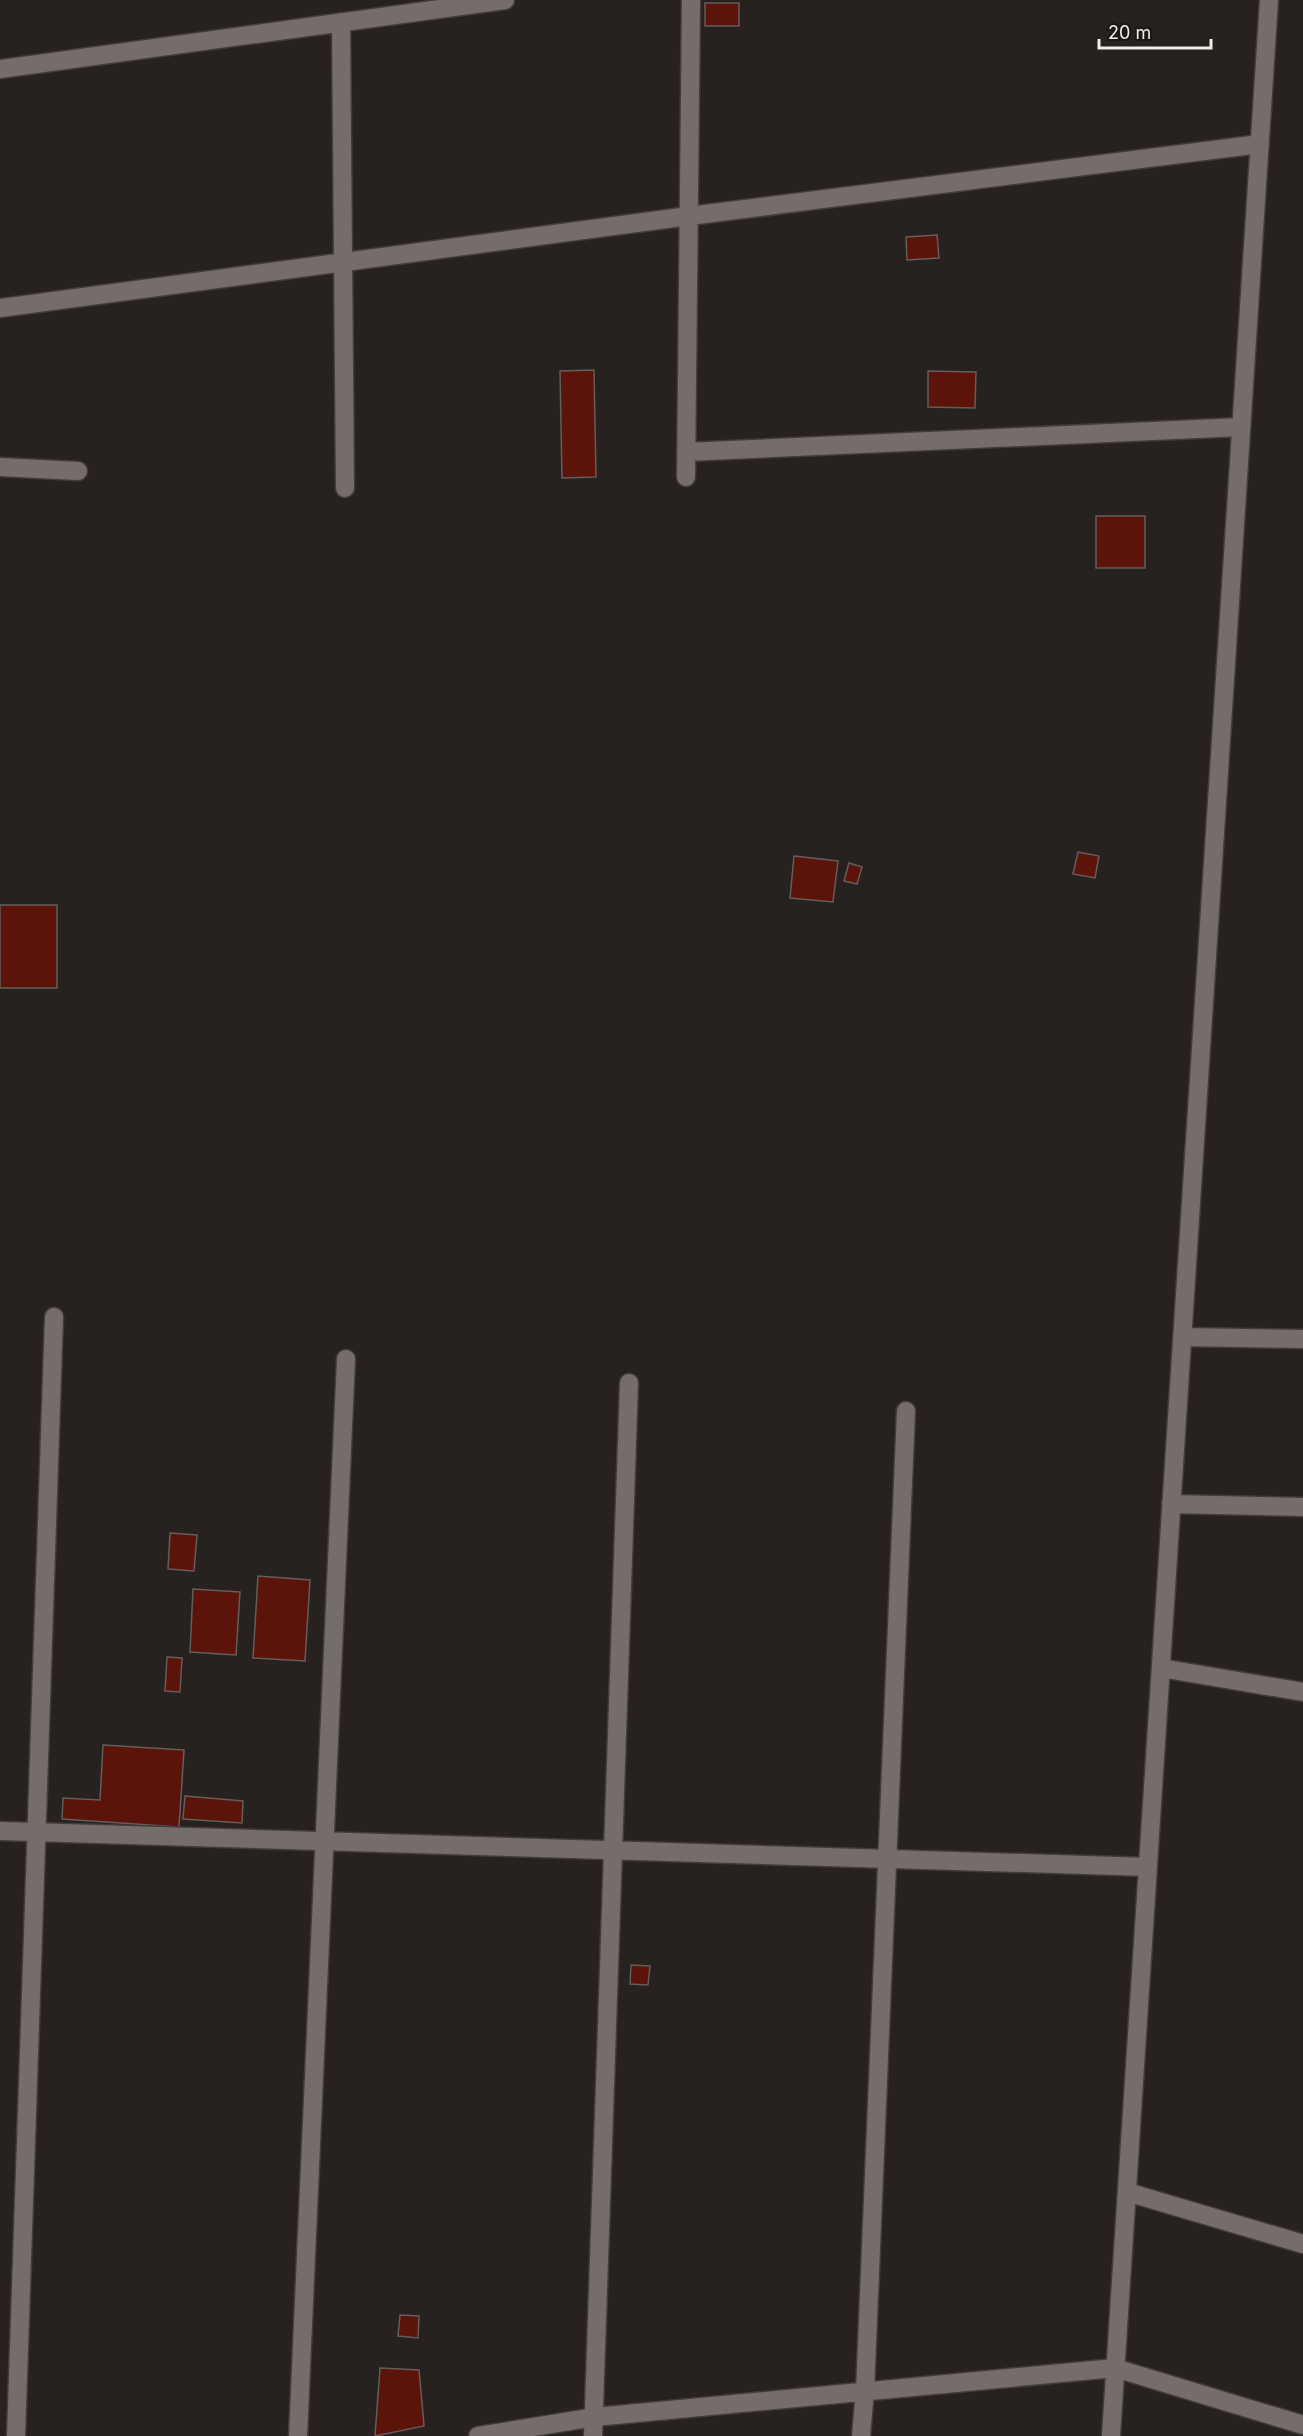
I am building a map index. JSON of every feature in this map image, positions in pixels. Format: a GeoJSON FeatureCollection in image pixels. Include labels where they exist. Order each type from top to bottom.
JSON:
{"type":"FeatureCollection","features":[{"type":"Feature","properties":{"kind":"street"},"geometry":{"type":"LineString","coordinates":[[0,69],[505,0]]}},
{"type":"Feature","properties":{"kind":"street"},"geometry":{"type":"LineString","coordinates":[[686,477],[691,0]]}},
{"type":"Feature","properties":{"kind":"street"},"geometry":{"type":"LineString","coordinates":[[1111,2436],[1269,0]]}},
{"type":"Feature","properties":{"kind":"street"},"geometry":{"type":"LineString","coordinates":[[341,22],[345,488]]}},
{"type":"Feature","properties":{"kind":"street"},"geometry":{"type":"LineString","coordinates":[[0,308],[689,216],[1260,144]]}},
{"type":"Feature","properties":{"kind":"street"},"geometry":{"type":"LineString","coordinates":[[686,452],[1241,427]]}},
{"type":"Feature","properties":{"kind":"street"},"geometry":{"type":"LineString","coordinates":[[0,466],[78,471]]}},
{"type":"Feature","properties":{"kind":"street"},"geometry":{"type":"LineString","coordinates":[[16,2436],[54,1317]]}},
{"type":"Feature","properties":{"kind":"street"},"geometry":{"type":"LineString","coordinates":[[1182,1337],[1303,1339]]}},
{"type":"Feature","properties":{"kind":"street"},"geometry":{"type":"LineString","coordinates":[[298,2436],[346,1359]]}},
{"type":"Feature","properties":{"kind":"street"},"geometry":{"type":"LineString","coordinates":[[593,2436],[629,1383]]}},
{"type":"Feature","properties":{"kind":"street"},"geometry":{"type":"LineString","coordinates":[[861,2436],[865,2391],[906,1411]]}},
{"type":"Feature","properties":{"kind":"street"},"geometry":{"type":"LineString","coordinates":[[1172,1504],[1303,1507]]}},
{"type":"Feature","properties":{"kind":"street"},"geometry":{"type":"LineString","coordinates":[[1161,1668],[1303,1692]]}},
{"type":"Feature","properties":{"kind":"street"},"geometry":{"type":"LineString","coordinates":[[0,1831],[1148,1867]]}},
{"type":"Feature","properties":{"kind":"street"},"geometry":{"type":"LineString","coordinates":[[1127,2192],[1303,2244]]}},
{"type":"Feature","properties":{"kind":"street"},"geometry":{"type":"LineString","coordinates":[[478,2436],[595,2417],[1115,2368],[1303,2425]]}},
{"type":"Feature","properties":{"kind":"building"},"geometry":{"type":"Polygon","coordinates":[[[705,3],[739,3],[739,26],[705,26],[705,3]]]}},
{"type":"Feature","properties":{"kind":"building"},"geometry":{"type":"Polygon","coordinates":[[[937,235],[939,258],[907,260],[906,237],[937,235]]]}},
{"type":"Feature","properties":{"kind":"building"},"geometry":{"type":"Polygon","coordinates":[[[594,370],[596,477],[562,478],[560,371],[594,370]]]}},
{"type":"Feature","properties":{"kind":"building"},"geometry":{"type":"Polygon","coordinates":[[[928,371],[976,372],[975,408],[928,407],[928,371]]]}},
{"type":"Feature","properties":{"kind":"building"},"geometry":{"type":"Polygon","coordinates":[[[1096,516],[1145,516],[1145,568],[1096,568],[1096,516]]]}},
{"type":"Feature","properties":{"kind":"building"},"geometry":{"type":"Polygon","coordinates":[[[1078,852],[1099,856],[1095,878],[1073,874],[1078,852]]]}},
{"type":"Feature","properties":{"kind":"building"},"geometry":{"type":"Polygon","coordinates":[[[794,856],[838,861],[833,902],[790,898],[794,856]]]}},
{"type":"Feature","properties":{"kind":"building"},"geometry":{"type":"Polygon","coordinates":[[[849,863],[862,867],[857,884],[844,881],[849,863]]]}},
{"type":"Feature","properties":{"kind":"building"},"geometry":{"type":"Polygon","coordinates":[[[0,905],[57,905],[57,988],[0,988],[0,905]]]}},
{"type":"Feature","properties":{"kind":"building"},"geometry":{"type":"Polygon","coordinates":[[[170,1533],[197,1535],[194,1571],[168,1569],[170,1533]]]}},
{"type":"Feature","properties":{"kind":"building"},"geometry":{"type":"Polygon","coordinates":[[[258,1576],[310,1580],[305,1661],[253,1658],[258,1576]]]}},
{"type":"Feature","properties":{"kind":"building"},"geometry":{"type":"Polygon","coordinates":[[[193,1589],[240,1592],[236,1655],[190,1652],[193,1589]]]}},
{"type":"Feature","properties":{"kind":"building"},"geometry":{"type":"Polygon","coordinates":[[[167,1657],[182,1658],[180,1692],[165,1691],[167,1657]]]}},
{"type":"Feature","properties":{"kind":"building"},"geometry":{"type":"Polygon","coordinates":[[[103,1745],[184,1750],[179,1827],[62,1819],[63,1798],[100,1800],[103,1745]]]}},
{"type":"Feature","properties":{"kind":"building"},"geometry":{"type":"Polygon","coordinates":[[[185,1796],[243,1801],[242,1823],[183,1819],[185,1796]]]}},
{"type":"Feature","properties":{"kind":"building"},"geometry":{"type":"Polygon","coordinates":[[[631,1965],[650,1966],[648,1985],[630,1984],[631,1965]]]}},
{"type":"Feature","properties":{"kind":"building"},"geometry":{"type":"Polygon","coordinates":[[[400,2315],[419,2316],[418,2338],[398,2336],[400,2315]]]}},
{"type":"Feature","properties":{"kind":"building"},"geometry":{"type":"Polygon","coordinates":[[[380,2368],[419,2370],[424,2426],[375,2436],[380,2368]]]}}]}
